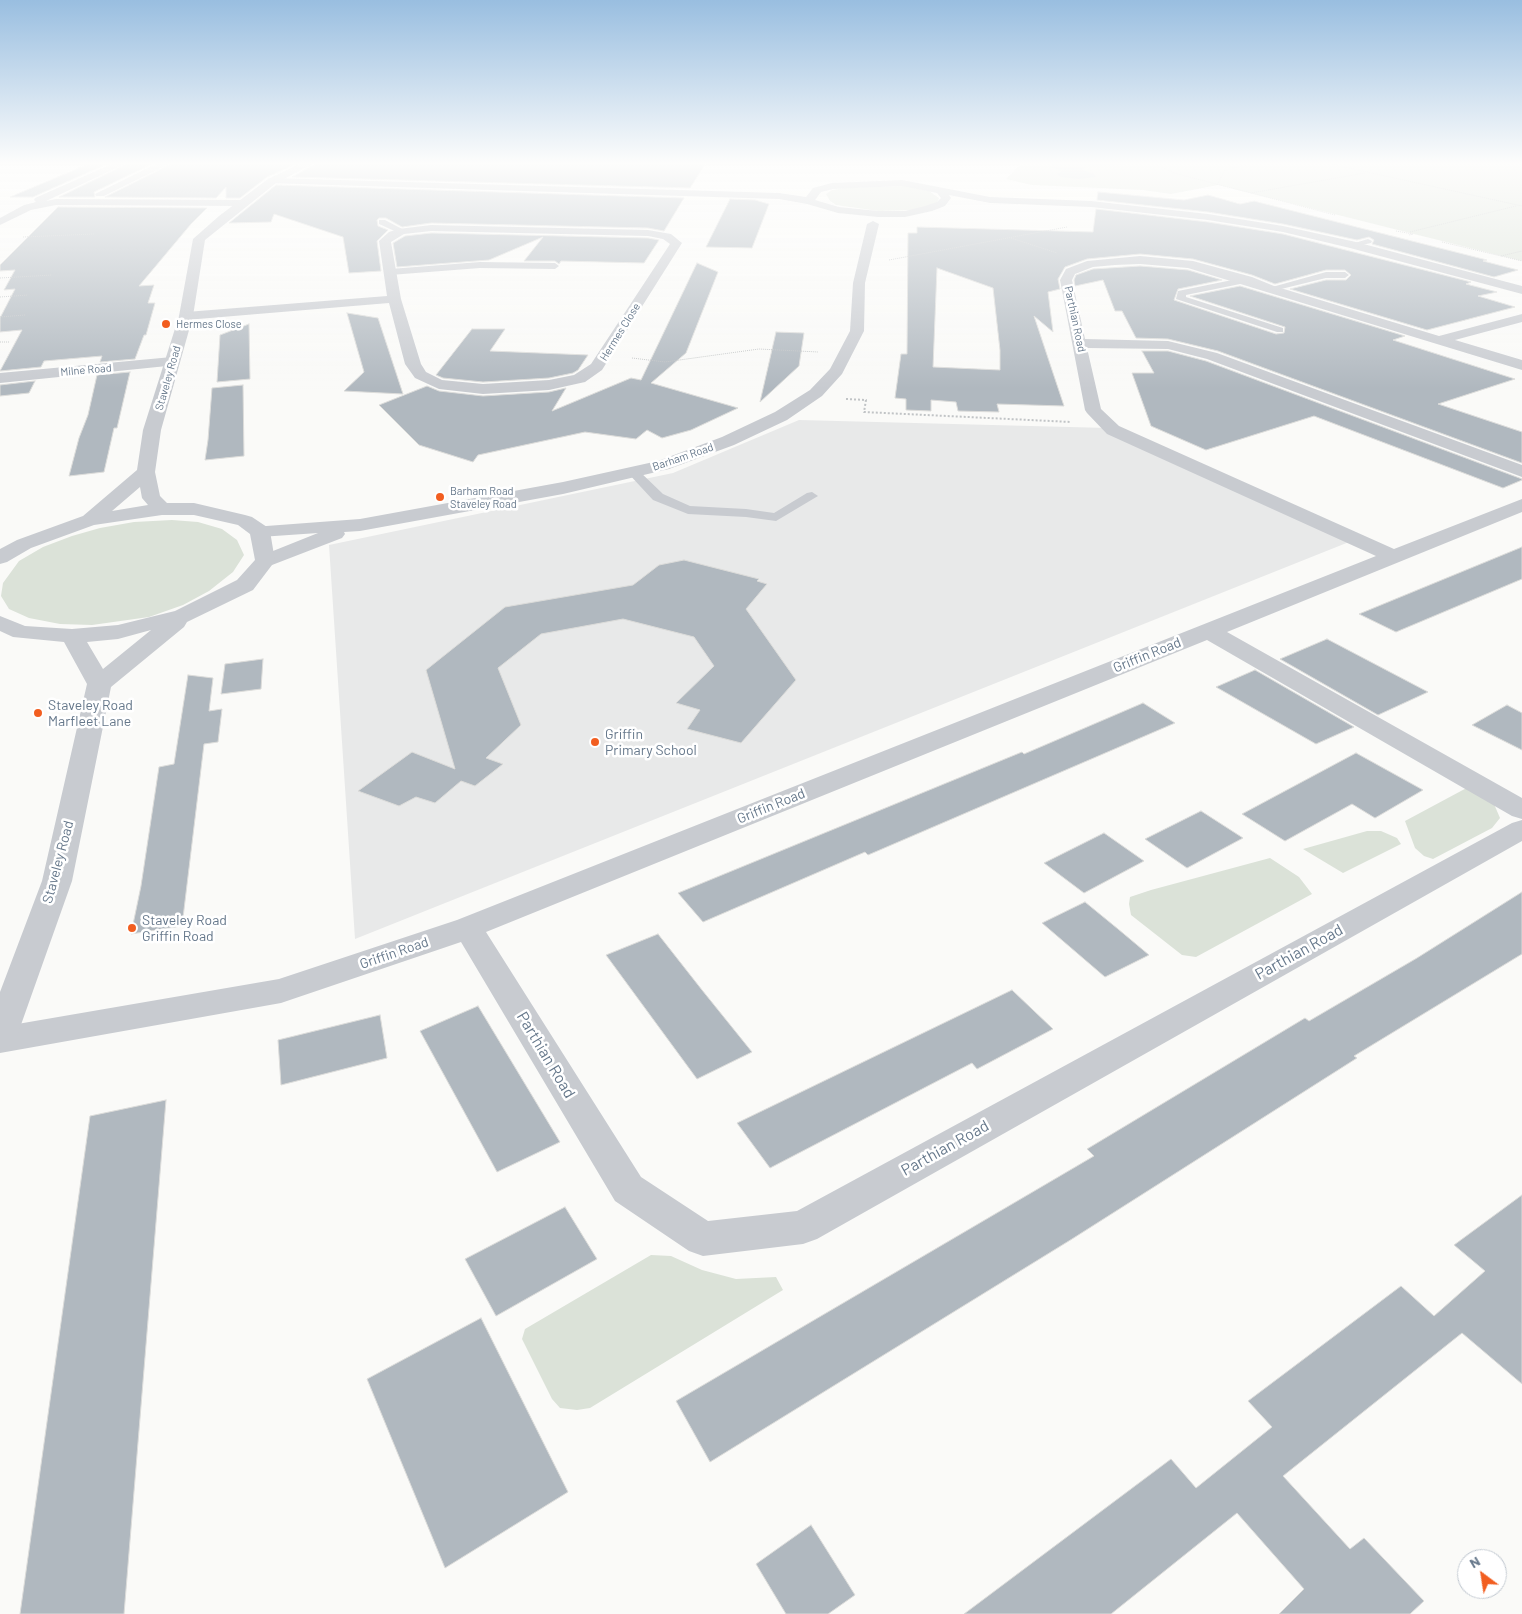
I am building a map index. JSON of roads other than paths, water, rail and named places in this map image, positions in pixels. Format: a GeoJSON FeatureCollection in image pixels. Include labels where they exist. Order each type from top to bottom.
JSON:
{"type":"FeatureCollection","features":[{"type":"Feature","properties":{"kind":"street","name":"Staveley Road"},"geometry":{"type":"LineString","coordinates":[[162,509],[151,498],[146,472],[152,430],[186,316],[200,238]]}},
{"type":"Feature","properties":{"kind":"street","name":"Hermes Close"},"geometry":{"type":"LineString","coordinates":[[387,238],[385,240],[394,299],[413,364],[420,375],[439,384],[483,389],[549,385],[579,379],[597,367],[676,243],[669,238]]}},
{"type":"Feature","properties":{"kind":"street","name":"Barham Road"},"geometry":{"type":"LineString","coordinates":[[260,531],[360,525],[563,488],[664,465],[728,441],[781,416],[810,397],[837,370],[856,331],[859,283],[871,238]]}},
{"type":"Feature","properties":{"kind":"street"},"geometry":{"type":"LineString","coordinates":[[1323,238],[1522,290]]}},
{"type":"Feature","properties":{"kind":"street","name":"Parthian Road"},"geometry":{"type":"LineString","coordinates":[[1395,557],[1113,430],[1093,410],[1066,280],[1070,272],[1091,264],[1132,260],[1171,262],[1208,268],[1269,289],[1522,365]]}},
{"type":"Feature","properties":{"kind":"street"},"geometry":{"type":"LineString","coordinates":[[186,316],[394,299]]}},
{"type":"Feature","properties":{"kind":"street"},"geometry":{"type":"LineString","coordinates":[[1438,340],[1522,318]]}},
{"type":"Feature","properties":{"kind":"street"},"geometry":{"type":"LineString","coordinates":[[1080,343],[1168,345],[1212,356],[1522,472]]}},
{"type":"Feature","properties":{"kind":"street","name":"Milne Road"},"geometry":{"type":"LineString","coordinates":[[0,378],[172,362]]}},
{"type":"Feature","properties":{"kind":"street"},"geometry":{"type":"LineString","coordinates":[[90,520],[146,472]]}},
{"type":"Feature","properties":{"kind":"street","name":"Griffin Road"},"geometry":{"type":"LineString","coordinates":[[0,1040],[282,991],[468,928],[1522,505]]}},
{"type":"Feature","properties":{"kind":"street"},"geometry":{"type":"LineString","coordinates":[[0,558],[24,544],[90,520],[162,509],[194,509],[245,521],[260,531],[265,561],[244,585],[183,616],[99,684],[72,636]]}},
{"type":"Feature","properties":{"kind":"street","name":"Barham Road"},"geometry":{"type":"LineString","coordinates":[[265,561],[360,525]]}},
{"type":"Feature","properties":{"kind":"street"},"geometry":{"type":"LineString","coordinates":[[0,623],[22,632],[72,636],[118,632],[183,616]]}},
{"type":"Feature","properties":{"kind":"street"},"geometry":{"type":"LineString","coordinates":[[1207,630],[1522,810]]}},
{"type":"Feature","properties":{"kind":"street","name":"Staveley Road"},"geometry":{"type":"LineString","coordinates":[[0,1036],[57,881],[99,684]]}},
{"type":"Feature","properties":{"kind":"street","name":"Parthian Road"},"geometry":{"type":"LineString","coordinates":[[468,928],[628,1189],[703,1240],[803,1227],[1522,829]]}},
{"type":"Feature","properties":{"kind":"lane"},"geometry":{"type":"LineString","coordinates":[[1352,245],[1368,241]]}},
{"type":"Feature","properties":{"kind":"lane"},"geometry":{"type":"LineString","coordinates":[[390,272],[480,265],[555,266]]}},
{"type":"Feature","properties":{"kind":"lane"},"geometry":{"type":"LineString","coordinates":[[1269,289],[1326,276],[1345,275]]}},
{"type":"Feature","properties":{"kind":"lane"},"geometry":{"type":"LineString","coordinates":[[1247,280],[1181,293],[1181,299],[1280,330]]}},
{"type":"Feature","properties":{"kind":"lane"},"geometry":{"type":"LineString","coordinates":[[633,472],[658,497],[688,510],[746,513],[776,517],[812,496]]}},
{"type":"Feature","properties":{"kind":"place","name":"Hermes Close"},"geometry":{"type":"Point","coordinates":[166,324]}},
{"type":"Feature","properties":{"kind":"place","name":"Barham Road Staveley Road"},"geometry":{"type":"Point","coordinates":[440,497]}},
{"type":"Feature","properties":{"kind":"place","name":"Staveley Road Marfleet Lane"},"geometry":{"type":"Point","coordinates":[38,713]}},
{"type":"Feature","properties":{"kind":"place","name":"Griffin Primary School"},"geometry":{"type":"Point","coordinates":[595,742]}},
{"type":"Feature","properties":{"kind":"place","name":"Staveley Road Griffin Road"},"geometry":{"type":"Point","coordinates":[132,928]}}]}
